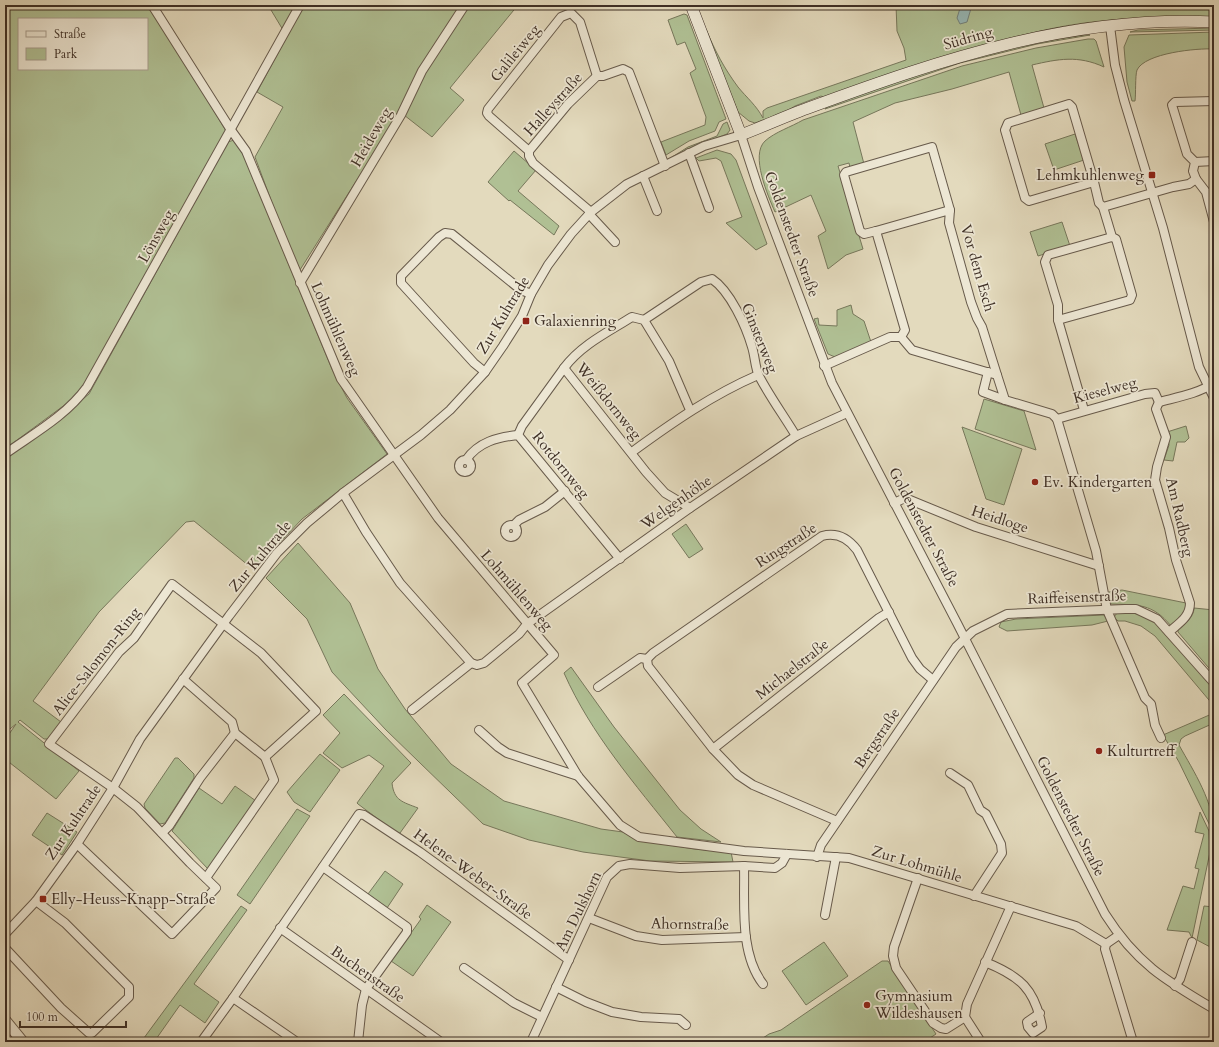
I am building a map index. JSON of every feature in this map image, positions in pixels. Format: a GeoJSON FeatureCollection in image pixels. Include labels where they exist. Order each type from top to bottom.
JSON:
{"type":"FeatureCollection","features":[{"type":"Feature","properties":{"kind":"main road","name":"Goldenstedter Straße"},"geometry":{"type":"LineString","coordinates":[[692,5],[741,135]]}},
{"type":"Feature","properties":{"kind":"main road","name":"Südring"},"geometry":{"type":"LineString","coordinates":[[741,135],[809,107],[943,61],[1035,36],[1110,26],[1160,22],[1214,22]]}},
{"type":"Feature","properties":{"kind":"street","name":"Lohmühlenweg"},"geometry":{"type":"LineString","coordinates":[[152,5],[231,130],[246,151],[341,379],[395,454],[438,518],[554,654]]}},
{"type":"Feature","properties":{"kind":"street","name":"Lönsweg"},"geometry":{"type":"LineString","coordinates":[[5,454],[51,422],[73,404],[87,387],[300,5]]}},
{"type":"Feature","properties":{"kind":"street","name":"Heideweg"},"geometry":{"type":"LineString","coordinates":[[300,283],[401,115],[422,71],[465,5]]}},
{"type":"Feature","properties":{"kind":"street","name":"Galileiweg"},"geometry":{"type":"LineString","coordinates":[[529,151],[489,116],[488,109],[561,17],[571,13],[580,22],[597,76]]}},
{"type":"Feature","properties":{"kind":"street"},"geometry":{"type":"LineString","coordinates":[[1110,26],[1115,65],[1124,100],[1152,193],[1199,367],[1211,385],[1214,398]]}},
{"type":"Feature","properties":{"kind":"street"},"geometry":{"type":"LineString","coordinates":[[597,76],[603,76],[623,69],[629,72],[665,166]]}},
{"type":"Feature","properties":{"kind":"street","name":"Halleystraße"},"geometry":{"type":"LineString","coordinates":[[529,151],[568,104],[597,76]]}},
{"type":"Feature","properties":{"kind":"street"},"geometry":{"type":"LineString","coordinates":[[1195,162],[1188,154],[1172,105],[1175,102],[1214,101]]}},
{"type":"Feature","properties":{"kind":"street"},"geometry":{"type":"LineString","coordinates":[[1058,320],[1130,300],[1132,295],[1116,239],[1112,237],[1103,207],[1099,203],[1094,182],[1072,106],[1069,104],[1008,123],[1006,126],[1005,130],[1025,198],[1029,201],[1094,182]]}},
{"type":"Feature","properties":{"kind":"street","name":"Zur Kuhtrade"},"geometry":{"type":"LineString","coordinates":[[5,934],[36,901],[113,788],[140,739],[277,553],[290,539],[343,493],[422,435],[450,410],[485,372],[522,316],[531,294],[548,265],[571,234],[590,213],[623,186],[689,153],[741,135]]}},
{"type":"Feature","properties":{"kind":"street","name":"Goldenstedter Straße"},"geometry":{"type":"LineString","coordinates":[[741,135],[758,187],[824,366],[847,413],[965,638],[1101,907],[1119,935],[1145,964],[1175,986],[1214,1009]]}},
{"type":"Feature","properties":{"kind":"street"},"geometry":{"type":"LineString","coordinates":[[901,337],[905,330],[876,231],[864,234],[860,231],[844,175],[846,172],[932,147],[950,210]]}},
{"type":"Feature","properties":{"kind":"street"},"geometry":{"type":"LineString","coordinates":[[529,151],[529,156],[533,163],[590,213],[615,242]]}},
{"type":"Feature","properties":{"kind":"street"},"geometry":{"type":"LineString","coordinates":[[689,153],[709,208]]}},
{"type":"Feature","properties":{"kind":"street"},"geometry":{"type":"LineString","coordinates":[[1195,162],[1214,161]]}},
{"type":"Feature","properties":{"kind":"street"},"geometry":{"type":"LineString","coordinates":[[1195,162],[1193,171],[1196,179],[1206,192],[1214,222]]}},
{"type":"Feature","properties":{"kind":"street"},"geometry":{"type":"LineString","coordinates":[[643,176],[657,211]]}},
{"type":"Feature","properties":{"kind":"street"},"geometry":{"type":"LineString","coordinates":[[1103,207],[1189,184],[1196,179]]}},
{"type":"Feature","properties":{"kind":"street","name":"Vor dem Esch"},"geometry":{"type":"LineString","coordinates":[[876,231],[950,210],[949,223],[971,302],[982,327],[997,375]]}},
{"type":"Feature","properties":{"kind":"street"},"geometry":{"type":"LineString","coordinates":[[485,372],[474,363],[401,283],[401,276],[439,237],[445,233],[452,234],[521,290],[531,294]]}},
{"type":"Feature","properties":{"kind":"street"},"geometry":{"type":"LineString","coordinates":[[1084,410],[1058,320],[1058,305],[1045,262],[1048,256],[1112,237]]}},
{"type":"Feature","properties":{"kind":"street","name":"Ginsterweg"},"geometry":{"type":"LineString","coordinates":[[644,320],[701,282],[712,279],[719,284],[736,310],[752,346],[758,375],[796,436]]}},
{"type":"Feature","properties":{"kind":"street"},"geometry":{"type":"LineString","coordinates":[[564,368],[572,357],[596,339],[632,317],[644,320],[669,361],[690,410]]}},
{"type":"Feature","properties":{"kind":"street"},"geometry":{"type":"LineString","coordinates":[[824,366],[890,337],[901,337],[912,350],[997,375],[1005,400]]}},
{"type":"Feature","properties":{"kind":"street","name":"Weißdornweg"},"geometry":{"type":"LineString","coordinates":[[518,435],[522,426],[564,368],[632,452],[646,472],[665,493],[690,508]]}},
{"type":"Feature","properties":{"kind":"street","name":"Kieselweg"},"geometry":{"type":"LineString","coordinates":[[988,372],[983,392],[1052,414],[1057,419],[1084,410],[1145,394],[1154,393],[1159,402]]}},
{"type":"Feature","properties":{"kind":"street"},"geometry":{"type":"LineString","coordinates":[[632,452],[690,410],[728,388],[758,375]]}},
{"type":"Feature","properties":{"kind":"street"},"geometry":{"type":"LineString","coordinates":[[1159,402],[1189,395],[1211,385]]}},
{"type":"Feature","properties":{"kind":"street","name":"Am Radberg"},"geometry":{"type":"LineString","coordinates":[[1159,402],[1156,409],[1166,437],[1157,467],[1155,480],[1169,528],[1176,560],[1190,603],[1190,610],[1186,617],[1169,632]]}},
{"type":"Feature","properties":{"kind":"street","name":"Welgenhöhe"},"geometry":{"type":"LineString","coordinates":[[471,663],[478,665],[484,663],[519,634],[527,624],[690,508],[796,436],[847,413]]}},
{"type":"Feature","properties":{"kind":"street"},"geometry":{"type":"LineString","coordinates":[[1057,419],[1099,566],[1107,610],[1145,698],[1151,704],[1154,724],[1161,738]]}},
{"type":"Feature","properties":{"kind":"street","name":"Rotdornweg"},"geometry":{"type":"LineString","coordinates":[[466,460],[470,454],[494,438],[518,435],[620,559]]}},
{"type":"Feature","properties":{"kind":"street"},"geometry":{"type":"LineString","coordinates":[[514,525],[519,520],[545,507],[565,491]]}},
{"type":"Feature","properties":{"kind":"street"},"geometry":{"type":"LineString","coordinates":[[343,493],[366,532],[400,583],[471,663],[412,710]]}},
{"type":"Feature","properties":{"kind":"street","name":"Heidloge"},"geometry":{"type":"LineString","coordinates":[[894,503],[905,498],[976,527],[1099,566]]}},
{"type":"Feature","properties":{"kind":"street","name":"Ringstraße"},"geometry":{"type":"LineString","coordinates":[[598,687],[640,658],[647,659],[652,652],[822,536],[830,534],[844,538],[854,547],[912,658],[920,669],[933,680]]}},
{"type":"Feature","properties":{"kind":"street","name":"Alice-Salomon-Ring"},"geometry":{"type":"LineString","coordinates":[[113,788],[49,744],[119,652],[134,638],[172,584],[224,624]]}},
{"type":"Feature","properties":{"kind":"street","name":"Raiffeisenstraße"},"geometry":{"type":"LineString","coordinates":[[965,638],[973,631],[1007,614],[1136,610],[1157,619],[1214,683]]}},
{"type":"Feature","properties":{"kind":"street","name":"Michaelstraße"},"geometry":{"type":"LineString","coordinates":[[713,749],[879,618],[889,612]]}},
{"type":"Feature","properties":{"kind":"street"},"geometry":{"type":"LineString","coordinates":[[224,624],[261,653],[316,711],[265,757]]}},
{"type":"Feature","properties":{"kind":"street","name":"Bergstraße"},"geometry":{"type":"LineString","coordinates":[[817,857],[821,845],[837,821],[956,647],[965,638]]}},
{"type":"Feature","properties":{"kind":"street","name":"Zur Lohmühle"},"geometry":{"type":"LineString","coordinates":[[554,654],[522,683],[578,776],[620,825],[639,838],[710,847],[817,857],[849,858],[1076,926],[1106,944]]}},
{"type":"Feature","properties":{"kind":"street"},"geometry":{"type":"LineString","coordinates":[[647,659],[648,666],[713,749],[738,775],[753,784],[837,821]]}},
{"type":"Feature","properties":{"kind":"street"},"geometry":{"type":"LineString","coordinates":[[183,679],[232,722],[236,733],[265,757],[274,780],[206,878]]}},
{"type":"Feature","properties":{"kind":"street"},"geometry":{"type":"LineString","coordinates":[[479,730],[507,753],[578,776]]}},
{"type":"Feature","properties":{"kind":"street"},"geometry":{"type":"LineString","coordinates":[[162,833],[169,826],[200,778],[236,733]]}},
{"type":"Feature","properties":{"kind":"street"},"geometry":{"type":"LineString","coordinates":[[950,773],[968,785],[980,810],[986,814],[1001,844],[1002,852],[974,896]]}},
{"type":"Feature","properties":{"kind":"street"},"geometry":{"type":"LineString","coordinates":[[76,844],[172,934],[216,888],[137,807],[113,788]]}},
{"type":"Feature","properties":{"kind":"street","name":"Helene-Weber-Straße"},"geometry":{"type":"LineString","coordinates":[[323,867],[359,814],[364,815],[420,852],[569,960]]}},
{"type":"Feature","properties":{"kind":"street","name":"Am Dulshorn"},"geometry":{"type":"LineString","coordinates":[[532,1042],[542,1017],[607,877],[620,866],[630,864],[680,868],[744,866],[775,868],[782,863],[787,854]]}},
{"type":"Feature","properties":{"kind":"street"},"geometry":{"type":"LineString","coordinates":[[825,915],[836,857]]}},
{"type":"Feature","properties":{"kind":"street","name":"Ahornstraße"},"geometry":{"type":"LineString","coordinates":[[744,866],[746,937],[754,969],[763,984]]}},
{"type":"Feature","properties":{"kind":"street"},"geometry":{"type":"LineString","coordinates":[[201,1042],[323,867],[407,927],[407,932],[366,989],[362,1005],[358,1042]]}},
{"type":"Feature","properties":{"kind":"street"},"geometry":{"type":"LineString","coordinates":[[918,878],[894,947],[893,956],[896,968],[933,1023],[941,1028],[949,1027],[964,1017],[967,1004],[1011,906]]}},
{"type":"Feature","properties":{"kind":"street"},"geometry":{"type":"LineString","coordinates":[[5,948],[61,1008],[89,1033],[92,1033],[130,997],[129,987],[65,923],[36,901]]}},
{"type":"Feature","properties":{"kind":"street","name":"Ahornstraße"},"geometry":{"type":"LineString","coordinates":[[588,918],[636,936],[662,940],[746,937]]}},
{"type":"Feature","properties":{"kind":"street","name":"Buchenstraße"},"geometry":{"type":"LineString","coordinates":[[280,928],[441,1042]]}},
{"type":"Feature","properties":{"kind":"street"},"geometry":{"type":"LineString","coordinates":[[1119,935],[1106,944],[1105,949],[1132,1042]]}},
{"type":"Feature","properties":{"kind":"street"},"geometry":{"type":"LineString","coordinates":[[1175,986],[1180,979],[1192,942]]}},
{"type":"Feature","properties":{"kind":"street"},"geometry":{"type":"LineString","coordinates":[[985,962],[1014,976],[1025,987],[1038,1007],[1040,1013]]}},
{"type":"Feature","properties":{"kind":"street"},"geometry":{"type":"LineString","coordinates":[[464,968],[514,1003],[542,1017]]}},
{"type":"Feature","properties":{"kind":"street"},"geometry":{"type":"LineString","coordinates":[[556,987],[586,1002],[612,1012],[641,1017],[679,1019],[686,1025]]}},
{"type":"Feature","properties":{"kind":"street"},"geometry":{"type":"LineString","coordinates":[[233,998],[292,1041]]}},
{"type":"Feature","properties":{"kind":"street"},"geometry":{"type":"LineString","coordinates":[[964,1017],[981,1042]]}},
{"type":"Feature","properties":{"kind":"street"},"geometry":{"type":"LineString","coordinates":[[5,1020],[23,1042]]}},
{"type":"Feature","properties":{"kind":"green space"},"geometry":{"type":"Polygon","coordinates":[[[5,5],[148,5],[226,131],[87,383],[70,401],[5,449],[5,5]]]}},
{"type":"Feature","properties":{"kind":"green space"},"geometry":{"type":"Polygon","coordinates":[[[268,5],[297,5],[283,30],[268,5]]]}},
{"type":"Feature","properties":{"kind":"green space"},"geometry":{"type":"Polygon","coordinates":[[[304,5],[463,5],[400,112],[298,273],[255,157],[283,107],[257,92],[304,5]]]}},
{"type":"Feature","properties":{"kind":"green space"},"geometry":{"type":"Polygon","coordinates":[[[468,5],[518,5],[450,88],[464,100],[432,137],[404,115],[424,73],[468,5]]]}},
{"type":"Feature","properties":{"kind":"green space"},"geometry":{"type":"Polygon","coordinates":[[[896,5],[1214,5],[1214,17],[1149,18],[1100,21],[1019,36],[953,55],[825,98],[821,96],[755,123],[749,121],[738,112],[705,33],[706,29],[716,52],[728,73],[763,118],[763,111],[767,108],[906,60],[904,48],[897,31],[896,5]]]}},
{"type":"Feature","properties":{"kind":"green space"},"geometry":{"type":"Polygon","coordinates":[[[684,14],[687,15],[726,119],[719,122],[715,131],[689,141],[666,155],[661,142],[705,125],[706,117],[690,73],[696,69],[685,42],[677,45],[668,20],[684,14]]]}},
{"type":"Feature","properties":{"kind":"green space"},"geometry":{"type":"Polygon","coordinates":[[[1214,28],[1214,30],[1130,32],[1138,30],[1214,28]]]}},
{"type":"Feature","properties":{"kind":"green space"},"geometry":{"type":"Polygon","coordinates":[[[1214,32],[1214,49],[1196,49],[1172,53],[1150,59],[1142,64],[1137,70],[1135,101],[1132,101],[1127,82],[1124,47],[1129,35],[1214,32]]]}},
{"type":"Feature","properties":{"kind":"green space"},"geometry":{"type":"Polygon","coordinates":[[[1090,35],[1037,44],[960,63],[825,109],[832,103],[959,60],[1038,42],[1090,35]]]}},
{"type":"Feature","properties":{"kind":"green space"},"geometry":{"type":"Polygon","coordinates":[[[1094,39],[1096,41],[1104,67],[1095,63],[1068,59],[1032,65],[1044,108],[1021,115],[1009,72],[952,89],[895,103],[853,122],[864,164],[850,168],[849,163],[838,166],[863,249],[846,255],[828,269],[818,236],[826,231],[811,195],[775,212],[762,176],[759,156],[761,147],[765,141],[778,132],[803,120],[962,66],[1036,48],[1094,39]]]}},
{"type":"Feature","properties":{"kind":"green space"},"geometry":{"type":"Polygon","coordinates":[[[727,122],[730,130],[727,134],[689,149],[671,160],[669,159],[688,147],[717,136],[723,124],[727,122]]]}},
{"type":"Feature","properties":{"kind":"green space"},"geometry":{"type":"Polygon","coordinates":[[[1075,134],[1084,160],[1054,170],[1045,144],[1075,134]]]}},
{"type":"Feature","properties":{"kind":"green space"},"geometry":{"type":"Polygon","coordinates":[[[234,140],[244,156],[332,369],[347,398],[387,454],[302,519],[254,570],[194,521],[186,522],[99,612],[33,701],[61,722],[49,739],[44,739],[20,720],[18,722],[79,771],[56,799],[5,759],[5,740],[16,724],[5,733],[5,457],[54,422],[89,394],[228,142],[234,140]]]}},
{"type":"Feature","properties":{"kind":"green space"},"geometry":{"type":"Polygon","coordinates":[[[717,150],[731,154],[736,160],[767,244],[756,250],[726,223],[742,217],[721,161],[716,158],[699,161],[696,158],[717,150]]]}},
{"type":"Feature","properties":{"kind":"green space"},"geometry":{"type":"Polygon","coordinates":[[[514,151],[536,170],[518,191],[559,226],[554,235],[510,200],[509,201],[488,182],[514,151]]]}},
{"type":"Feature","properties":{"kind":"green space"},"geometry":{"type":"Polygon","coordinates":[[[1062,222],[1070,246],[1038,256],[1030,232],[1062,222]]]}},
{"type":"Feature","properties":{"kind":"green space"},"geometry":{"type":"Polygon","coordinates":[[[851,305],[853,314],[864,321],[871,342],[835,357],[828,354],[814,319],[818,318],[819,325],[837,326],[837,310],[851,305]]]}},
{"type":"Feature","properties":{"kind":"green space"},"geometry":{"type":"Polygon","coordinates":[[[984,399],[1024,411],[1036,450],[975,429],[984,399]]]}},
{"type":"Feature","properties":{"kind":"green space"},"geometry":{"type":"Polygon","coordinates":[[[1186,426],[1189,438],[1185,442],[1177,442],[1173,461],[1164,460],[1169,445],[1167,432],[1186,426]]]}},
{"type":"Feature","properties":{"kind":"green space"},"geometry":{"type":"Polygon","coordinates":[[[962,427],[1022,449],[1004,505],[986,499],[962,427]]]}},
{"type":"Feature","properties":{"kind":"green space"},"geometry":{"type":"Polygon","coordinates":[[[686,524],[703,549],[689,558],[672,534],[686,524]]]}},
{"type":"Feature","properties":{"kind":"green space"},"geometry":{"type":"Polygon","coordinates":[[[298,543],[350,603],[378,669],[405,709],[451,764],[504,801],[601,829],[623,832],[637,840],[695,849],[731,852],[733,862],[650,861],[583,852],[529,840],[483,824],[386,730],[332,672],[307,619],[266,578],[298,543]]]}},
{"type":"Feature","properties":{"kind":"green space"},"geometry":{"type":"Polygon","coordinates":[[[1122,590],[1186,603],[1186,612],[1171,626],[1164,618],[1151,609],[1137,605],[1111,604],[1107,595],[1109,592],[1122,590]]]}},
{"type":"Feature","properties":{"kind":"green space"},"geometry":{"type":"Polygon","coordinates":[[[1194,608],[1214,610],[1214,674],[1178,632],[1178,629],[1191,617],[1194,608]]]}},
{"type":"Feature","properties":{"kind":"green space"},"geometry":{"type":"Polygon","coordinates":[[[1117,613],[1130,613],[1144,616],[1153,621],[1162,629],[1214,689],[1214,706],[1155,636],[1141,626],[1125,621],[1118,621],[1114,617],[1117,613]]]}},
{"type":"Feature","properties":{"kind":"green space"},"geometry":{"type":"Polygon","coordinates":[[[1104,615],[1108,621],[1092,625],[1007,631],[999,627],[1001,622],[1016,619],[1104,615]]]}},
{"type":"Feature","properties":{"kind":"green space"},"geometry":{"type":"Polygon","coordinates":[[[571,667],[614,727],[680,810],[701,829],[721,842],[677,837],[615,758],[587,717],[564,673],[571,667]]]}},
{"type":"Feature","properties":{"kind":"green space"},"geometry":{"type":"Polygon","coordinates":[[[344,694],[411,763],[392,783],[395,794],[400,800],[418,808],[398,834],[357,803],[384,766],[369,755],[342,768],[323,753],[340,733],[323,715],[344,694]]]}},
{"type":"Feature","properties":{"kind":"green space"},"geometry":{"type":"Polygon","coordinates":[[[1214,713],[1214,723],[1185,736],[1181,739],[1179,745],[1197,777],[1207,799],[1211,810],[1214,834],[1179,762],[1163,735],[1214,713]]]}},
{"type":"Feature","properties":{"kind":"green space"},"geometry":{"type":"Polygon","coordinates":[[[320,754],[340,770],[310,812],[294,802],[287,792],[320,754]]]}},
{"type":"Feature","properties":{"kind":"green space"},"geometry":{"type":"Polygon","coordinates":[[[175,758],[178,758],[194,774],[194,778],[165,823],[160,824],[145,808],[144,804],[175,758]]]}},
{"type":"Feature","properties":{"kind":"green space"},"geometry":{"type":"Polygon","coordinates":[[[235,786],[256,801],[208,869],[172,831],[199,788],[222,804],[235,786]]]}},
{"type":"Feature","properties":{"kind":"green space"},"geometry":{"type":"Polygon","coordinates":[[[297,809],[310,816],[250,904],[237,895],[297,809]]]}},
{"type":"Feature","properties":{"kind":"green space"},"geometry":{"type":"Polygon","coordinates":[[[1200,812],[1209,831],[1210,852],[1192,938],[1189,932],[1167,930],[1183,886],[1194,889],[1199,869],[1195,868],[1204,834],[1195,832],[1200,812]]]}},
{"type":"Feature","properties":{"kind":"green space"},"geometry":{"type":"Polygon","coordinates":[[[47,813],[77,832],[62,855],[32,835],[47,813]]]}},
{"type":"Feature","properties":{"kind":"green space"},"geometry":{"type":"Polygon","coordinates":[[[385,871],[403,884],[387,908],[368,894],[385,871]]]}},
{"type":"Feature","properties":{"kind":"green space"},"geometry":{"type":"Polygon","coordinates":[[[427,905],[451,922],[413,976],[391,961],[421,919],[419,917],[427,905]]]}},
{"type":"Feature","properties":{"kind":"green space"},"geometry":{"type":"Polygon","coordinates":[[[241,906],[247,910],[194,984],[219,1002],[205,1023],[180,1005],[154,1042],[141,1042],[241,906]]]}},
{"type":"Feature","properties":{"kind":"green space"},"geometry":{"type":"Polygon","coordinates":[[[1204,906],[1214,907],[1214,949],[1197,940],[1204,906]]]}},
{"type":"Feature","properties":{"kind":"green space"},"geometry":{"type":"Polygon","coordinates":[[[824,942],[848,976],[806,1005],[782,971],[824,942]]]}},
{"type":"Feature","properties":{"kind":"green space","name":"Gymnasium Wildeshausen"},"geometry":{"type":"Polygon","coordinates":[[[882,961],[888,961],[936,1034],[930,1038],[933,1042],[757,1042],[769,1034],[781,1030],[882,961]]]}},
{"type":"Feature","properties":{"kind":"water"},"geometry":{"type":"Polygon","coordinates":[[[961,5],[972,5],[967,22],[960,24],[957,18],[961,5]]]}},
{"type":"Feature","properties":{"kind":"place","name":"Lehmkuhlenweg"},"geometry":{"type":"Point","coordinates":[1152,175]}},
{"type":"Feature","properties":{"kind":"place","name":"Galaxienring"},"geometry":{"type":"Point","coordinates":[526,321]}},
{"type":"Feature","properties":{"kind":"place","name":"Ev. Kindergarten"},"geometry":{"type":"Point","coordinates":[1035,482]}},
{"type":"Feature","properties":{"kind":"place","name":"Kulturtreff"},"geometry":{"type":"Point","coordinates":[1099,751]}},
{"type":"Feature","properties":{"kind":"place","name":"Elly-Heuss-Knapp-Straße"},"geometry":{"type":"Point","coordinates":[43,899]}},
{"type":"Feature","properties":{"kind":"place","name":"Gymnasium Wildeshausen"},"geometry":{"type":"Point","coordinates":[867,1005]}}]}
